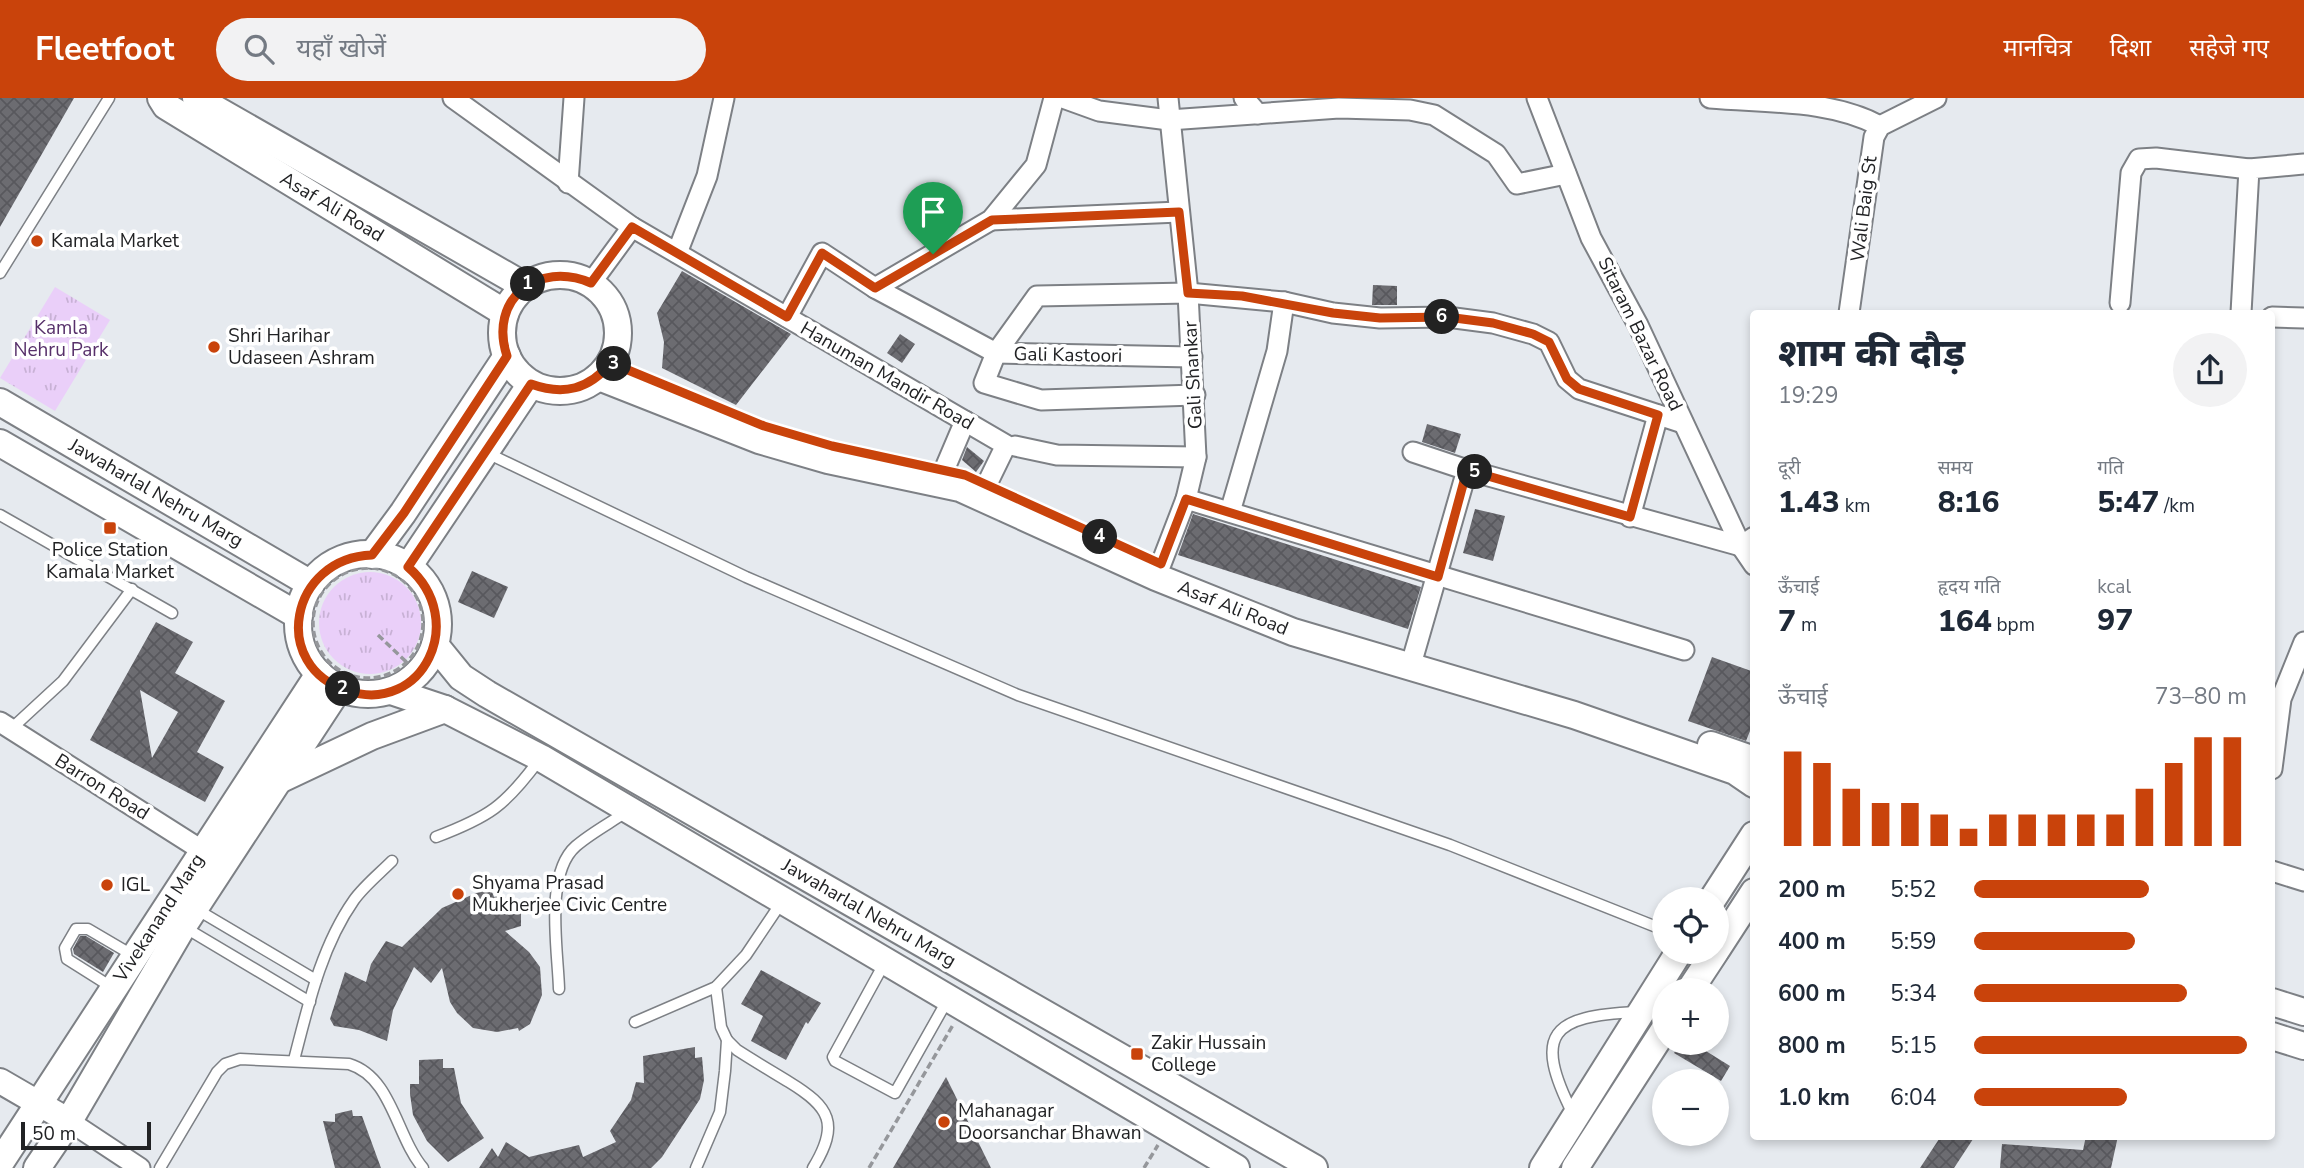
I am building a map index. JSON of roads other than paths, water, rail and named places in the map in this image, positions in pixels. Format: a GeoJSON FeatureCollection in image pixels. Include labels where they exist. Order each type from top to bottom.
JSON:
{"type":"FeatureCollection","features":[{"type":"Feature","properties":{"kind":"main road","name":"Asaf Ali Road"},"geometry":{"type":"LineString","coordinates":[[161,98],[166,106],[505,313]]}},
{"type":"Feature","properties":{"kind":"main road","name":"Asaf Ali Road"},"geometry":{"type":"LineString","coordinates":[[195,98],[525,286]]}},
{"type":"Feature","properties":{"kind":"main road"},"geometry":{"type":"LineString","coordinates":[[558,274],[575,276],[591,283],[605,295],[614,310],[618,337],[605,370],[584,386],[566,391],[548,390],[531,384],[518,373],[507,356],[502,329],[505,313],[525,286],[540,278],[558,274]]}},
{"type":"Feature","properties":{"kind":"main road"},"geometry":{"type":"LineString","coordinates":[[372,555],[404,513],[507,356]]}},
{"type":"Feature","properties":{"kind":"main road","name":"Asaf Ali Road"},"geometry":{"type":"LineString","coordinates":[[605,370],[764,426],[832,446],[945,468],[1161,564],[1297,619],[1578,702],[1750,759]]}},
{"type":"Feature","properties":{"kind":"main road","name":"Asaf Ali Road"},"geometry":{"type":"LineString","coordinates":[[605,370],[759,440],[828,460],[960,488],[1156,577],[1293,632],[1574,715],[1735,771],[1750,781]]}},
{"type":"Feature","properties":{"kind":"main road"},"geometry":{"type":"LineString","coordinates":[[408,567],[531,384]]}},
{"type":"Feature","properties":{"kind":"main road","name":"Jawaharlal Nehru Marg"},"geometry":{"type":"LineString","coordinates":[[0,402],[311,584]]}},
{"type":"Feature","properties":{"kind":"main road","name":"Jawaharlal Nehru Marg"},"geometry":{"type":"LineString","coordinates":[[0,443],[299,616]]}},
{"type":"Feature","properties":{"kind":"main road"},"geometry":{"type":"LineString","coordinates":[[372,555],[395,560],[408,567],[428,588],[438,616],[435,645],[391,691],[365,694],[329,681],[304,653],[299,616],[311,584],[325,570],[342,560],[372,555]]}},
{"type":"Feature","properties":{"kind":"main road","name":"Jawaharlal Nehru Marg"},"geometry":{"type":"LineString","coordinates":[[435,645],[461,677],[487,694],[1314,1168]]}},
{"type":"Feature","properties":{"kind":"main road","name":"Vivekanand Marg"},"geometry":{"type":"LineString","coordinates":[[37,1168],[69,1121],[190,917],[279,781],[329,681]]}},
{"type":"Feature","properties":{"kind":"main road","name":"Vivekanand Marg"},"geometry":{"type":"LineString","coordinates":[[0,1163],[203,851],[329,681]]}},
{"type":"Feature","properties":{"kind":"main road","name":"Jawaharlal Nehru Marg"},"geometry":{"type":"LineString","coordinates":[[391,691],[444,709],[541,758],[1236,1168]]}},
{"type":"Feature","properties":{"kind":"main road"},"geometry":{"type":"LineString","coordinates":[[279,781],[380,732],[444,709]]}},
{"type":"Feature","properties":{"kind":"main road"},"geometry":{"type":"LineString","coordinates":[[1720,887],[1750,841]]}},
{"type":"Feature","properties":{"kind":"main road"},"geometry":{"type":"LineString","coordinates":[[1729,931],[1750,898]]}},
{"type":"Feature","properties":{"kind":"main road"},"geometry":{"type":"LineString","coordinates":[[1543,1168],[1672,964]]}},
{"type":"Feature","properties":{"kind":"main road"},"geometry":{"type":"LineString","coordinates":[[2275,1003],[2304,1012]]}},
{"type":"Feature","properties":{"kind":"main road"},"geometry":{"type":"LineString","coordinates":[[2275,1037],[2304,1046]]}},
{"type":"Feature","properties":{"kind":"main road"},"geometry":{"type":"LineString","coordinates":[[1575,1168],[1652,1049]]}},
{"type":"Feature","properties":{"kind":"street","name":"Hanuman Mandir Road"},"geometry":{"type":"LineString","coordinates":[[453,98],[632,227],[1011,446],[1057,454],[1196,457]]}},
{"type":"Feature","properties":{"kind":"street"},"geometry":{"type":"LineString","coordinates":[[568,183],[574,98]]}},
{"type":"Feature","properties":{"kind":"street"},"geometry":{"type":"LineString","coordinates":[[677,253],[707,176],[724,98]]}},
{"type":"Feature","properties":{"kind":"street"},"geometry":{"type":"LineString","coordinates":[[875,288],[992,220],[1036,165],[1054,98]]}},
{"type":"Feature","properties":{"kind":"street","name":"Gali Shankar"},"geometry":{"type":"LineString","coordinates":[[1161,564],[1186,499],[1196,457],[1188,293],[1168,98]]}},
{"type":"Feature","properties":{"kind":"street"},"geometry":{"type":"LineString","coordinates":[[1244,98],[1258,114]]}},
{"type":"Feature","properties":{"kind":"street","name":"Sitaram Bazar Road"},"geometry":{"type":"LineString","coordinates":[[1537,98],[1591,238],[1638,325],[1683,423],[1747,541]]}},
{"type":"Feature","properties":{"kind":"street"},"geometry":{"type":"LineString","coordinates":[[1710,98],[1777,101],[1852,113],[1880,126],[1936,98]]}},
{"type":"Feature","properties":{"kind":"street"},"geometry":{"type":"LineString","coordinates":[[1073,100],[1169,120],[1375,107],[1434,115],[1496,154],[1517,184],[1566,174]]}},
{"type":"Feature","properties":{"kind":"street","name":"Wali Baig St"},"geometry":{"type":"LineString","coordinates":[[1849,310],[1871,149],[1880,126]]}},
{"type":"Feature","properties":{"kind":"street"},"geometry":{"type":"LineString","coordinates":[[2120,303],[2132,173],[2138,159],[2156,158],[2249,169],[2304,164]]}},
{"type":"Feature","properties":{"kind":"street"},"geometry":{"type":"LineString","coordinates":[[2241,310],[2249,169]]}},
{"type":"Feature","properties":{"kind":"street"},"geometry":{"type":"LineString","coordinates":[[992,220],[1179,212]]}},
{"type":"Feature","properties":{"kind":"street"},"geometry":{"type":"LineString","coordinates":[[591,283],[632,227]]}},
{"type":"Feature","properties":{"kind":"street","name":"Gali Kastoori"},"geometry":{"type":"LineString","coordinates":[[787,317],[822,253],[875,288],[996,353],[1192,357]]}},
{"type":"Feature","properties":{"kind":"street"},"geometry":{"type":"LineString","coordinates":[[1195,395],[1041,400],[984,383],[996,353],[1037,296],[1188,293],[1284,302],[1333,313],[1380,318],[1447,317],[1493,323],[1533,334],[1549,342],[1567,379],[1579,389],[1683,423]]}},
{"type":"Feature","properties":{"kind":"street"},"geometry":{"type":"LineString","coordinates":[[1230,512],[1277,351],[1284,302]]}},
{"type":"Feature","properties":{"kind":"street"},"geometry":{"type":"LineString","coordinates":[[2275,317],[2304,318]]}},
{"type":"Feature","properties":{"kind":"street"},"geometry":{"type":"LineString","coordinates":[[1630,517],[1658,415]]}},
{"type":"Feature","properties":{"kind":"street"},"geometry":{"type":"LineString","coordinates":[[945,468],[965,421]]}},
{"type":"Feature","properties":{"kind":"street"},"geometry":{"type":"LineString","coordinates":[[986,486],[1011,446]]}},
{"type":"Feature","properties":{"kind":"street"},"geometry":{"type":"LineString","coordinates":[[1413,452],[1630,517],[1747,541]]}},
{"type":"Feature","properties":{"kind":"street"},"geometry":{"type":"LineString","coordinates":[[1415,654],[1467,470]]}},
{"type":"Feature","properties":{"kind":"street"},"geometry":{"type":"LineString","coordinates":[[1186,499],[1684,650]]}},
{"type":"Feature","properties":{"kind":"street"},"geometry":{"type":"LineString","coordinates":[[2275,746],[2281,699],[2304,642]]}},
{"type":"Feature","properties":{"kind":"street","name":"Barron Road"},"geometry":{"type":"LineString","coordinates":[[6,726],[203,851]]}},
{"type":"Feature","properties":{"kind":"street"},"geometry":{"type":"LineString","coordinates":[[2275,872],[2304,881]]}},
{"type":"Feature","properties":{"kind":"street"},"geometry":{"type":"LineString","coordinates":[[0,1081],[69,1121],[140,1168]]}},
{"type":"Feature","properties":{"kind":"lane"},"geometry":{"type":"LineString","coordinates":[[0,273],[109,98]]}},
{"type":"Feature","properties":{"kind":"lane"},"geometry":{"type":"LineString","coordinates":[[487,453],[746,577],[1018,695],[1450,845],[1652,925]]}},
{"type":"Feature","properties":{"kind":"lane"},"geometry":{"type":"LineString","coordinates":[[0,515],[172,613]]}},
{"type":"Feature","properties":{"kind":"lane"},"geometry":{"type":"LineString","coordinates":[[6,726],[63,681],[132,589]]}},
{"type":"Feature","properties":{"kind":"lane"},"geometry":{"type":"LineString","coordinates":[[436,837],[474,822],[495,810],[515,793],[541,758]]}},
{"type":"Feature","properties":{"kind":"lane"},"geometry":{"type":"LineString","coordinates":[[559,989],[556,893],[561,867],[575,847],[629,810]]}},
{"type":"Feature","properties":{"kind":"lane"},"geometry":{"type":"LineString","coordinates":[[294,1060],[316,980],[336,932],[355,898],[392,861]]}},
{"type":"Feature","properties":{"kind":"lane"},"geometry":{"type":"LineString","coordinates":[[635,1022],[716,987],[746,955],[782,900]]}},
{"type":"Feature","properties":{"kind":"lane"},"geometry":{"type":"LineString","coordinates":[[190,917],[316,980]]}},
{"type":"Feature","properties":{"kind":"lane"},"geometry":{"type":"LineString","coordinates":[[190,917],[310,1002]]}},
{"type":"Feature","properties":{"kind":"lane"},"geometry":{"type":"LineString","coordinates":[[114,989],[67,959],[65,948],[76,929],[88,929],[135,956]]}},
{"type":"Feature","properties":{"kind":"lane"},"geometry":{"type":"LineString","coordinates":[[885,961],[833,1057],[835,1061],[895,1093],[956,1003]]}},
{"type":"Feature","properties":{"kind":"lane"},"geometry":{"type":"LineString","coordinates":[[716,987],[721,1027],[727,1040],[737,1050],[814,1097],[825,1110],[829,1130],[825,1149],[813,1168]]}},
{"type":"Feature","properties":{"kind":"lane"},"geometry":{"type":"LineString","coordinates":[[1574,1118],[1554,1070],[1552,1052],[1557,1036],[1566,1024],[1578,1018],[1642,1012]]}},
{"type":"Feature","properties":{"kind":"lane"},"geometry":{"type":"LineString","coordinates":[[696,1168],[720,1112],[727,1040]]}},
{"type":"Feature","properties":{"kind":"lane"},"geometry":{"type":"LineString","coordinates":[[160,1168],[225,1064],[240,1059],[349,1064],[364,1069],[378,1082],[423,1168]]}},
{"type":"Feature","properties":{"kind":"place","name":"Kamala Market"},"geometry":{"type":"Point","coordinates":[37,241]}},
{"type":"Feature","properties":{"kind":"place","name":"Shri Harihar Udaseen Ashram"},"geometry":{"type":"Point","coordinates":[214,347]}},
{"type":"Feature","properties":{"kind":"place","name":"Police Station Kamala Market"},"geometry":{"type":"Point","coordinates":[110,528]}},
{"type":"Feature","properties":{"kind":"place","name":"IGL"},"geometry":{"type":"Point","coordinates":[107,885]}},
{"type":"Feature","properties":{"kind":"place","name":"Shyama Prasad Mukherjee Civic Centre"},"geometry":{"type":"Point","coordinates":[458,894]}},
{"type":"Feature","properties":{"kind":"place","name":"Zakir Hussain College"},"geometry":{"type":"Point","coordinates":[1137,1054]}},
{"type":"Feature","properties":{"kind":"place","name":"Mahanagar Doorsanchar Bhawan"},"geometry":{"type":"Point","coordinates":[944,1122]}},
{"type":"Feature","properties":{"kind":"park label","name":"Kamla Nehru Park"},"geometry":{"type":"Point","coordinates":[61,339]}}]}
